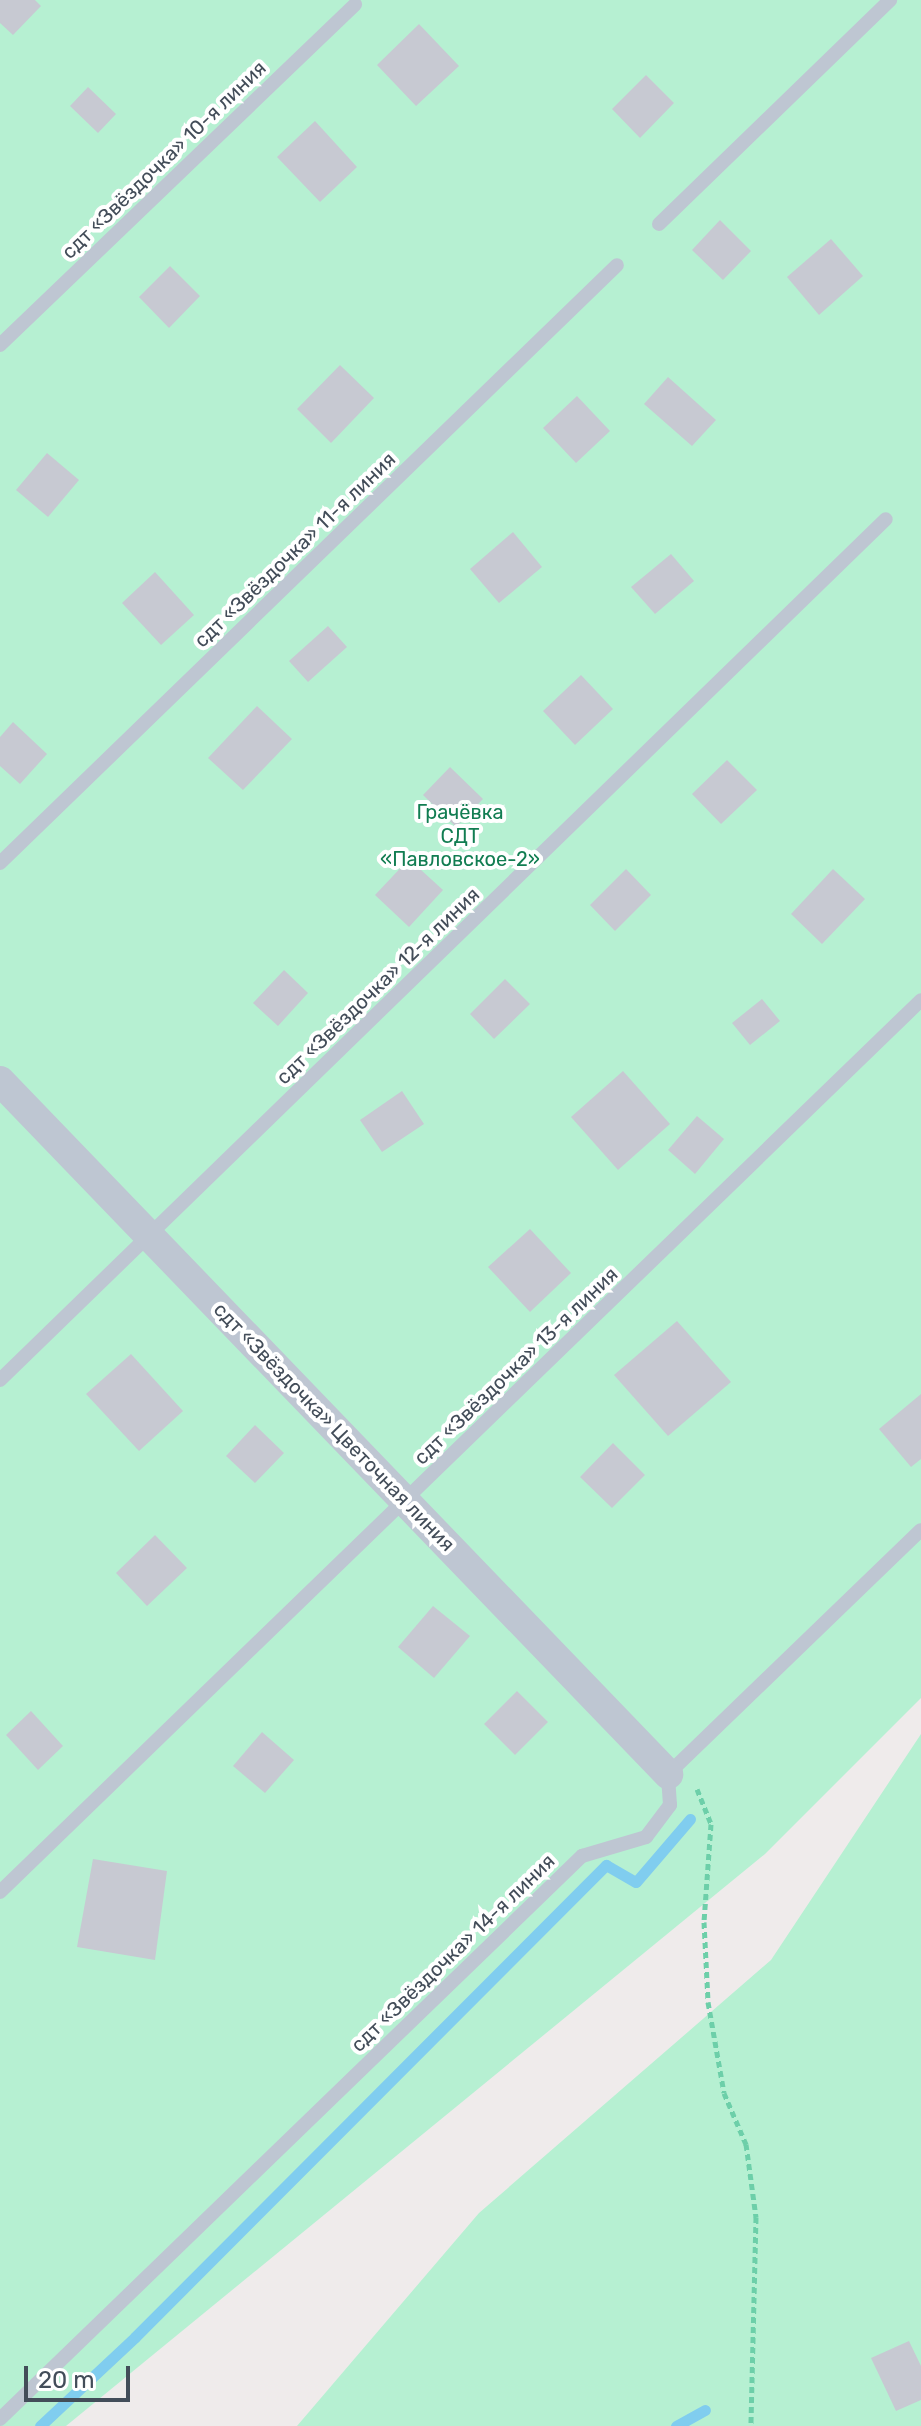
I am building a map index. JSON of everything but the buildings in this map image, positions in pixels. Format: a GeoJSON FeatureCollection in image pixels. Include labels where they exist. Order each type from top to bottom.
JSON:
{"type":"FeatureCollection","features":[{"type":"Feature","properties":{"kind":"street","name":"сдт «Звёздочка» Цветочная линия"},"geometry":{"type":"LineString","coordinates":[[0,1081],[668,1774]]}},
{"type":"Feature","properties":{"kind":"lane"},"geometry":{"type":"LineString","coordinates":[[659,224],[890,0]]}},
{"type":"Feature","properties":{"kind":"lane","name":"сдт «Звёздочка» 10-я линия"},"geometry":{"type":"LineString","coordinates":[[0,345],[355,4]]}},
{"type":"Feature","properties":{"kind":"lane","name":"сдт «Звёздочка» 11-я линия"},"geometry":{"type":"LineString","coordinates":[[0,863],[617,265]]}},
{"type":"Feature","properties":{"kind":"lane","name":"сдт «Звёздочка» 12-я линия"},"geometry":{"type":"LineString","coordinates":[[0,1380],[886,519]]}},
{"type":"Feature","properties":{"kind":"lane","name":"сдт «Звёздочка» 13-я линия"},"geometry":{"type":"LineString","coordinates":[[0,1892],[921,1000]]}},
{"type":"Feature","properties":{"kind":"lane"},"geometry":{"type":"LineString","coordinates":[[668,1774],[921,1530]]}},
{"type":"Feature","properties":{"kind":"lane","name":"сдт «Звёздочка» 14-я линия"},"geometry":{"type":"LineString","coordinates":[[0,2419],[582,1856],[646,1837],[670,1805],[668,1774]]}},
{"type":"Feature","properties":{"kind":"path"},"geometry":{"type":"LineString","coordinates":[[668,1774],[697,1788],[711,1824],[704,1922],[708,2002],[724,2093],[746,2144],[756,2217],[751,2426]]}},
{"type":"Feature","properties":{"kind":"green space","name":"Грачёвка"},"geometry":{"type":"Polygon","coordinates":[[[0,0],[921,0],[921,1698],[765,1854],[66,2426],[0,2426],[0,0]]]}},
{"type":"Feature","properties":{"kind":"green space"},"geometry":{"type":"Polygon","coordinates":[[[921,1734],[921,2426],[297,2426],[479,2213],[771,1960],[921,1734]]]}},
{"type":"Feature","properties":{"kind":"waterway"},"geometry":{"type":"LineString","coordinates":[[40,2426],[135,2337],[606,1865],[636,1882],[690,1819]]}},
{"type":"Feature","properties":{"kind":"waterway"},"geometry":{"type":"LineString","coordinates":[[676,2426],[705,2410]]}},
{"type":"Feature","properties":{"kind":"park label","name":"СДТ «Павловское-2»"},"geometry":{"type":"Point","coordinates":[460,848]}}]}
